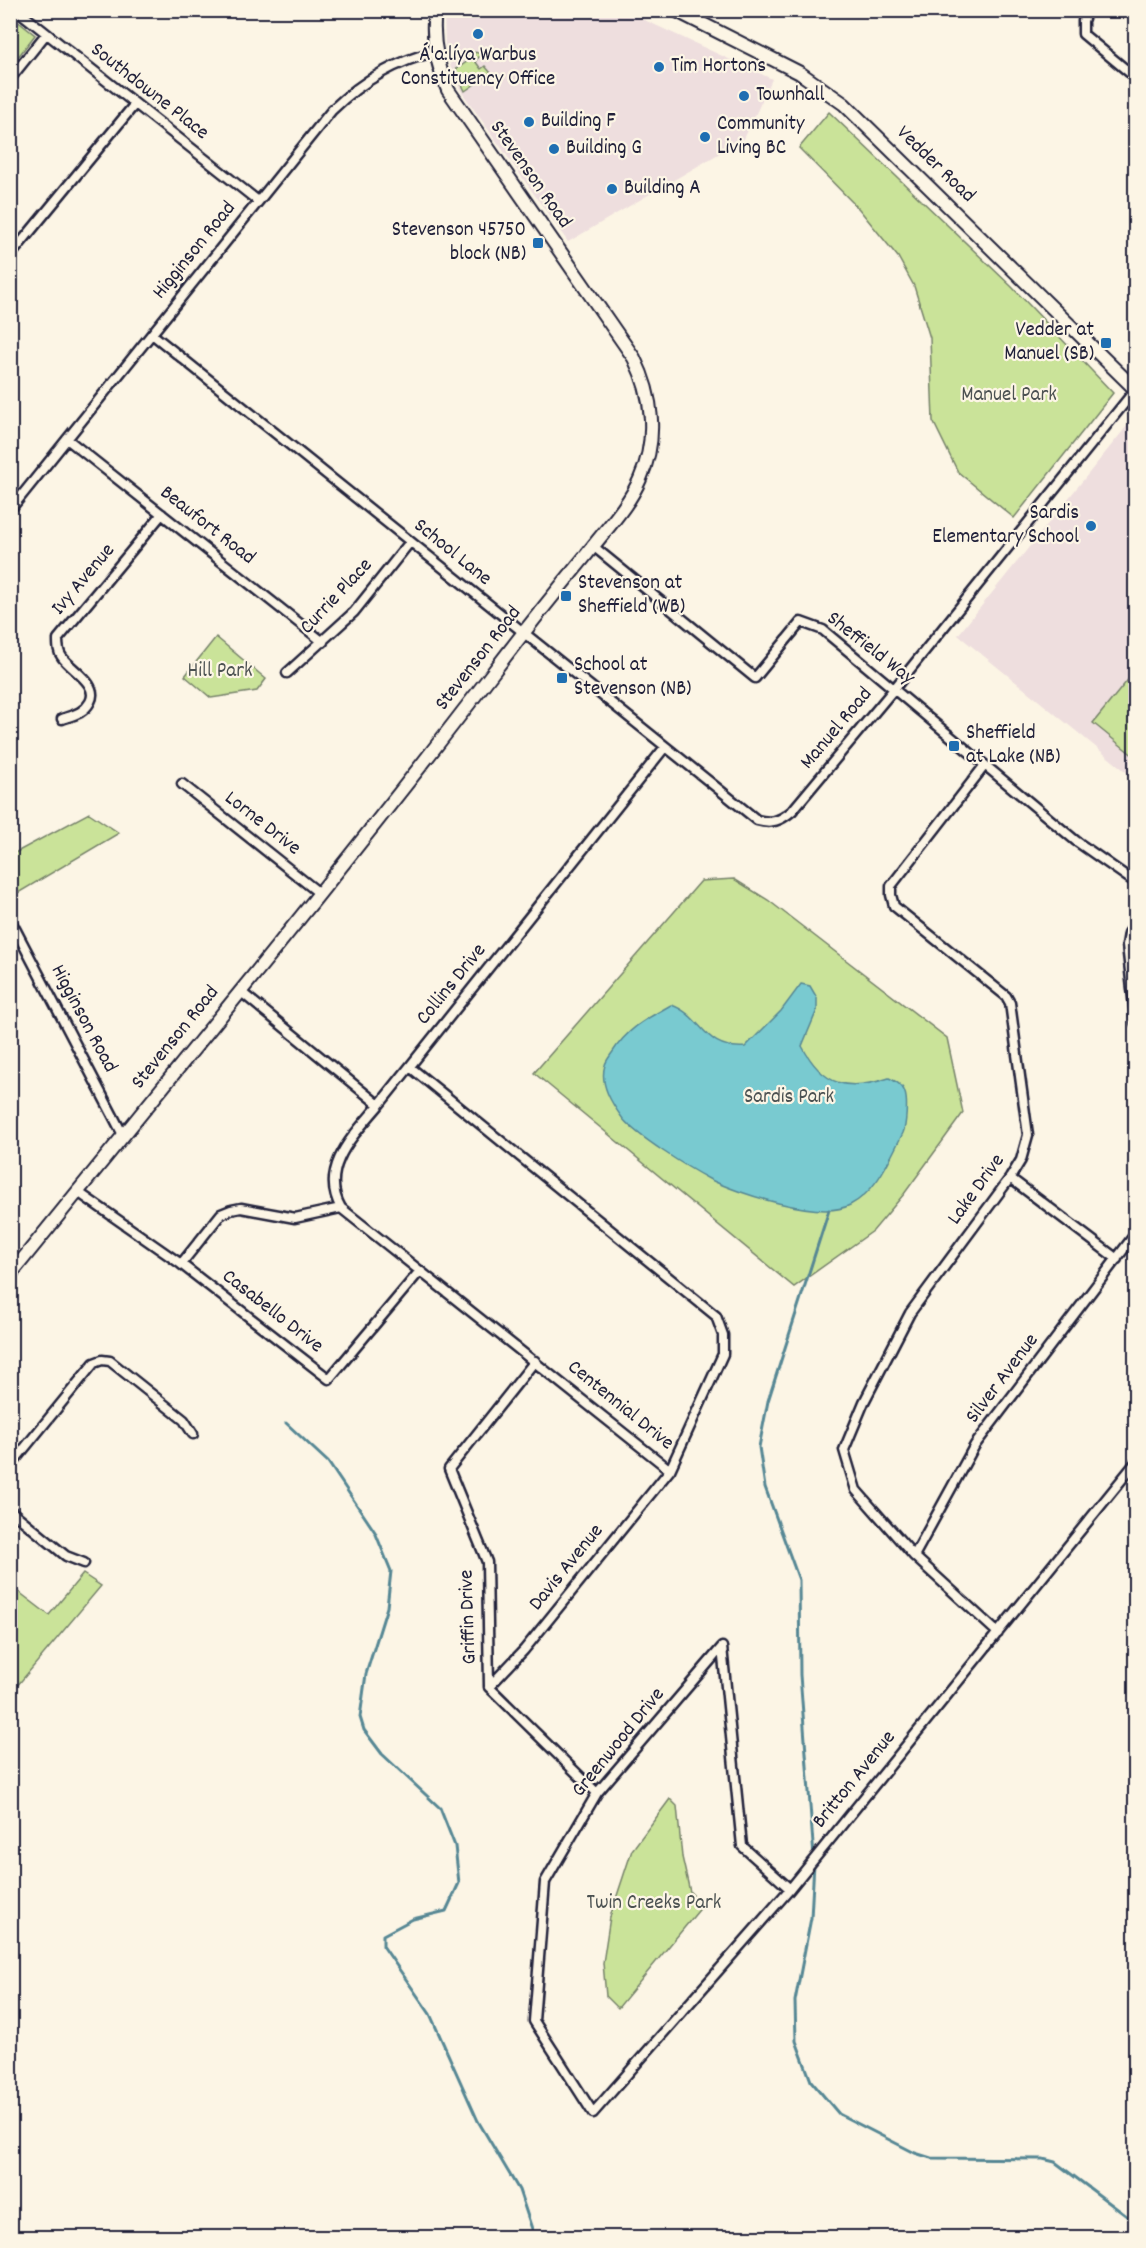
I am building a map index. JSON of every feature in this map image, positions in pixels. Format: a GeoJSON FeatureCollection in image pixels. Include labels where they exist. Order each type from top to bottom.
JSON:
{"type":"FeatureCollection","features":[{"type":"Feature","properties":{"kind":"street","name":"Southdowne Place"},"geometry":{"type":"LineString","coordinates":[[16,10],[258,201]]}},
{"type":"Feature","properties":{"kind":"street","name":"Stevenson Road"},"geometry":{"type":"LineString","coordinates":[[10,1275],[420,767],[635,489],[648,457],[652,425],[650,407],[643,377],[634,358],[455,100],[440,72],[435,52],[433,24],[435,10]]}},
{"type":"Feature","properties":{"kind":"street","name":"Vedder Road"},"geometry":{"type":"LineString","coordinates":[[675,10],[800,73],[844,104],[1135,390]]}},
{"type":"Feature","properties":{"kind":"street"},"geometry":{"type":"LineString","coordinates":[[1087,10],[1083,21],[1083,34],[1136,78]]}},
{"type":"Feature","properties":{"kind":"street"},"geometry":{"type":"LineString","coordinates":[[10,79],[46,34]]}},
{"type":"Feature","properties":{"kind":"street","name":"Higginson Road"},"geometry":{"type":"LineString","coordinates":[[10,510],[332,110],[352,91],[390,68],[421,55],[435,52]]}},
{"type":"Feature","properties":{"kind":"street"},"geometry":{"type":"LineString","coordinates":[[10,256],[135,104]]}},
{"type":"Feature","properties":{"kind":"street","name":"School Lane"},"geometry":{"type":"LineString","coordinates":[[152,334],[757,820],[775,822],[792,812]]}},
{"type":"Feature","properties":{"kind":"street","name":"Manuel Road"},"geometry":{"type":"LineString","coordinates":[[792,812],[1135,390]]}},
{"type":"Feature","properties":{"kind":"street","name":"Beaufort Road"},"geometry":{"type":"LineString","coordinates":[[67,439],[324,642]]}},
{"type":"Feature","properties":{"kind":"street","name":"Ivy Avenue"},"geometry":{"type":"LineString","coordinates":[[62,719],[80,714],[90,703],[93,694],[90,687],[62,657],[58,650],[58,639],[162,514]]}},
{"type":"Feature","properties":{"kind":"street","name":"Currie Place"},"geometry":{"type":"LineString","coordinates":[[287,673],[324,642],[354,612],[410,542]]}},
{"type":"Feature","properties":{"kind":"street","name":"Sheffield Way"},"geometry":{"type":"LineString","coordinates":[[592,546],[755,678],[801,622],[823,630],[1090,852],[1136,884]]}},
{"type":"Feature","properties":{"kind":"street","name":"Collins Drive"},"geometry":{"type":"LineString","coordinates":[[379,1105],[665,747]]}},
{"type":"Feature","properties":{"kind":"street","name":"Lake Drive"},"geometry":{"type":"LineString","coordinates":[[985,765],[891,886],[891,895],[894,906],[1006,996],[1010,1003],[1028,1135],[1021,1160],[1010,1178],[910,1313],[864,1402],[844,1450],[856,1490],[914,1556],[998,1633]]}},
{"type":"Feature","properties":{"kind":"street","name":"Lorne Drive"},"geometry":{"type":"LineString","coordinates":[[182,784],[319,893]]}},
{"type":"Feature","properties":{"kind":"street","name":"Higginson Road"},"geometry":{"type":"LineString","coordinates":[[10,919],[123,1136]]}},
{"type":"Feature","properties":{"kind":"street"},"geometry":{"type":"LineString","coordinates":[[1136,924],[1129,933],[1127,945],[1136,1024]]}},
{"type":"Feature","properties":{"kind":"street"},"geometry":{"type":"LineString","coordinates":[[181,1264],[220,1214],[231,1210],[241,1208],[295,1218],[341,1208],[335,1197],[334,1171],[344,1148],[379,1105],[240,991]]}},
{"type":"Feature","properties":{"kind":"street","name":"Centennial Drive"},"geometry":{"type":"LineString","coordinates":[[341,1208],[670,1470],[723,1354],[723,1335],[716,1316],[410,1067]]}},
{"type":"Feature","properties":{"kind":"street"},"geometry":{"type":"LineString","coordinates":[[1010,1178],[1117,1259]]}},
{"type":"Feature","properties":{"kind":"street","name":"Casabello Drive"},"geometry":{"type":"LineString","coordinates":[[78,1192],[181,1264],[329,1379],[419,1272]]}},
{"type":"Feature","properties":{"kind":"street","name":"Silver Avenue"},"geometry":{"type":"LineString","coordinates":[[914,1556],[975,1445],[1136,1233]]}},
{"type":"Feature","properties":{"kind":"street"},"geometry":{"type":"LineString","coordinates":[[10,1466],[94,1363],[102,1360],[110,1361],[184,1420],[193,1434]]}},
{"type":"Feature","properties":{"kind":"street","name":"Griffin Drive"},"geometry":{"type":"LineString","coordinates":[[535,1361],[449,1469],[487,1562],[489,1687],[597,1793]]}},
{"type":"Feature","properties":{"kind":"street","name":"Britton Avenue"},"geometry":{"type":"LineString","coordinates":[[593,2113],[790,1889],[1136,1462]]}},
{"type":"Feature","properties":{"kind":"street","name":"Davis Avenue"},"geometry":{"type":"LineString","coordinates":[[489,1687],[524,1650],[670,1470]]}},
{"type":"Feature","properties":{"kind":"street"},"geometry":{"type":"LineString","coordinates":[[10,1510],[66,1556],[84,1563]]}},
{"type":"Feature","properties":{"kind":"street","name":"Greenwood Drive"},"geometry":{"type":"LineString","coordinates":[[593,2113],[534,2021],[545,1882],[597,1793],[722,1647],[742,1846],[790,1889]]}},
{"type":"Feature","properties":{"kind":"shaded area"},"geometry":{"type":"Polygon","coordinates":[[[444,11],[625,11],[772,79],[744,139],[568,242],[453,77],[445,45],[444,11]]]}},
{"type":"Feature","properties":{"kind":"shaded area","name":"Sardis Elementary School"},"geometry":{"type":"Polygon","coordinates":[[[1135,416],[1135,779],[958,635],[1135,416]]]}},
{"type":"Feature","properties":{"kind":"green space"},"geometry":{"type":"Polygon","coordinates":[[[11,16],[35,35],[11,66],[11,16]]]}},
{"type":"Feature","properties":{"kind":"green space"},"geometry":{"type":"Polygon","coordinates":[[[463,51],[480,53],[481,55],[475,61],[481,69],[485,66],[491,73],[465,91],[455,70],[468,61],[463,51]]]}},
{"type":"Feature","properties":{"kind":"green space","name":"Manuel Park"},"geometry":{"type":"Polygon","coordinates":[[[829,112],[1012,287],[1113,393],[1014,518],[958,472],[933,421],[930,338],[914,286],[898,257],[859,209],[799,148],[829,112]]]}},
{"type":"Feature","properties":{"kind":"green space","name":"Hill Park"},"geometry":{"type":"Polygon","coordinates":[[[216,637],[266,679],[257,691],[211,698],[185,676],[216,637]]]}},
{"type":"Feature","properties":{"kind":"green space"},"geometry":{"type":"Polygon","coordinates":[[[1135,671],[1135,757],[1093,723],[1135,671]]]}},
{"type":"Feature","properties":{"kind":"green space"},"geometry":{"type":"Polygon","coordinates":[[[89,813],[119,833],[18,893],[11,878],[11,855],[89,813]]]}},
{"type":"Feature","properties":{"kind":"green space","name":"Sardis Park"},"geometry":{"type":"Polygon","coordinates":[[[734,879],[768,900],[947,1038],[963,1113],[904,1194],[873,1231],[794,1287],[534,1073],[701,881],[734,879]]]}},
{"type":"Feature","properties":{"kind":"green space"},"geometry":{"type":"Polygon","coordinates":[[[83,1574],[101,1586],[17,1686],[11,1681],[11,1586],[49,1615],[83,1574]]]}},
{"type":"Feature","properties":{"kind":"green space","name":"Twin Creeks Park"},"geometry":{"type":"Polygon","coordinates":[[[670,1799],[677,1806],[682,1857],[690,1892],[703,1905],[618,2008],[606,1996],[603,1963],[610,1917],[632,1850],[670,1799]]]}},
{"type":"Feature","properties":{"kind":"water"},"geometry":{"type":"Polygon","coordinates":[[[801,984],[810,986],[817,998],[817,1010],[802,1046],[819,1070],[838,1082],[849,1085],[861,1085],[889,1078],[901,1086],[906,1097],[904,1130],[882,1174],[860,1199],[837,1209],[820,1210],[779,1203],[758,1198],[709,1179],[663,1151],[630,1126],[611,1100],[605,1086],[606,1062],[618,1044],[631,1031],[671,1005],[690,1016],[711,1038],[731,1046],[745,1047],[781,1011],[801,984]]]}},
{"type":"Feature","properties":{"kind":"waterway"},"geometry":{"type":"LineString","coordinates":[[814,1857],[800,1675],[799,1580],[765,1487],[759,1447],[768,1401],[829,1210]]}},
{"type":"Feature","properties":{"kind":"waterway"},"geometry":{"type":"LineString","coordinates":[[286,1423],[328,1462],[375,1532],[391,1571],[387,1607],[366,1674],[360,1717],[364,1730],[382,1754],[440,1808],[455,1846],[459,1883],[446,1911],[413,1919],[383,1935],[383,1946],[430,2014],[478,2121],[519,2190],[535,2238]]}},
{"type":"Feature","properties":{"kind":"waterway"},"geometry":{"type":"LineString","coordinates":[[814,1863],[811,1918],[795,2001],[796,2041],[811,2081],[839,2114],[915,2153],[931,2158],[1043,2159],[1055,2162],[1136,2223]]}},
{"type":"Feature","properties":{"kind":"place","name":"Á'a:líya Warbus Constituency Office"},"geometry":{"type":"Point","coordinates":[478,34]}},
{"type":"Feature","properties":{"kind":"place","name":"Tim Hortons"},"geometry":{"type":"Point","coordinates":[659,67]}},
{"type":"Feature","properties":{"kind":"place","name":"Townhall"},"geometry":{"type":"Point","coordinates":[744,96]}},
{"type":"Feature","properties":{"kind":"place","name":"Building F"},"geometry":{"type":"Point","coordinates":[529,122]}},
{"type":"Feature","properties":{"kind":"place","name":"Community Living BC"},"geometry":{"type":"Point","coordinates":[705,137]}},
{"type":"Feature","properties":{"kind":"place","name":"Building G"},"geometry":{"type":"Point","coordinates":[554,149]}},
{"type":"Feature","properties":{"kind":"place","name":"Building A"},"geometry":{"type":"Point","coordinates":[612,189]}},
{"type":"Feature","properties":{"kind":"place","name":"Stevenson 45750 block (NB)"},"geometry":{"type":"Point","coordinates":[538,243]}},
{"type":"Feature","properties":{"kind":"place","name":"Vedder at Manuel (SB)"},"geometry":{"type":"Point","coordinates":[1106,343]}},
{"type":"Feature","properties":{"kind":"place","name":"Sardis Elementary School"},"geometry":{"type":"Point","coordinates":[1091,526]}},
{"type":"Feature","properties":{"kind":"place","name":"Stevenson at Sheffield (WB)"},"geometry":{"type":"Point","coordinates":[566,596]}},
{"type":"Feature","properties":{"kind":"place","name":"School at Stevenson (NB)"},"geometry":{"type":"Point","coordinates":[562,678]}},
{"type":"Feature","properties":{"kind":"place","name":"Sheffield at Lake (NB)"},"geometry":{"type":"Point","coordinates":[954,746]}}]}
